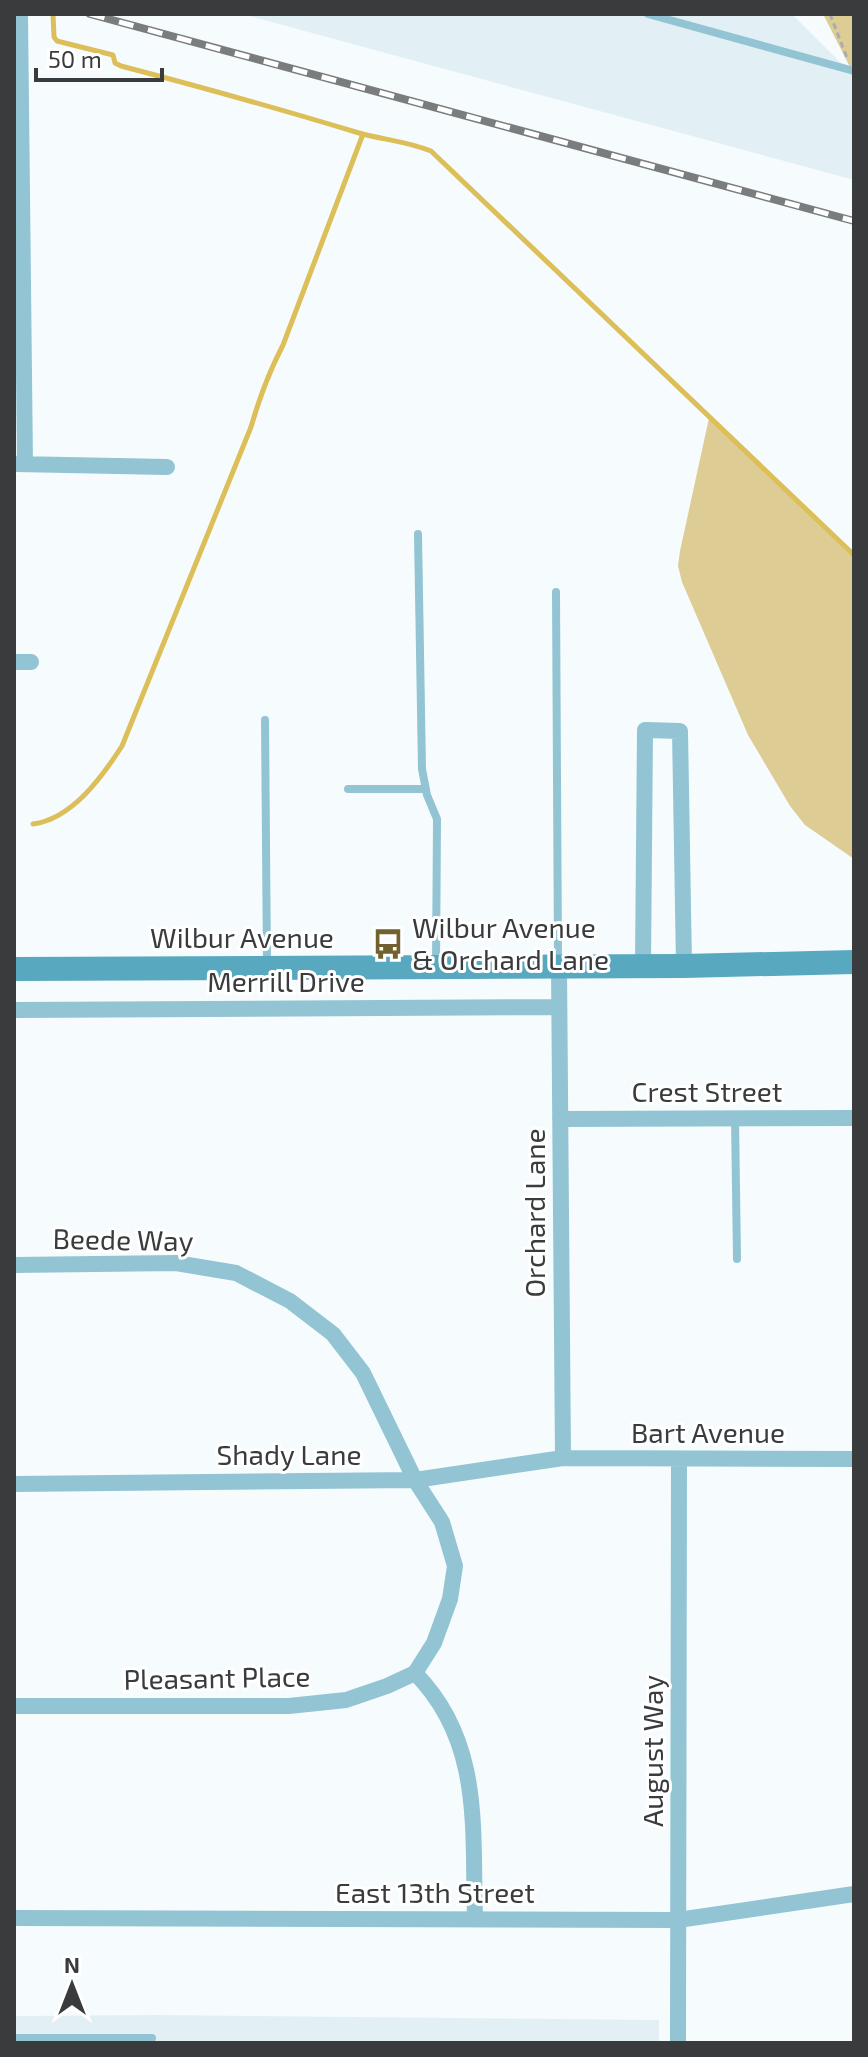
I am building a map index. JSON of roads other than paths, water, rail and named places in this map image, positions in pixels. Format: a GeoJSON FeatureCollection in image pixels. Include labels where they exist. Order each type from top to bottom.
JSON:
{"type":"FeatureCollection","features":[{"type":"Feature","properties":{"kind":"main road","name":"Wilbur Avenue"},"geometry":{"type":"LineString","coordinates":[[14,969],[684,966],[854,962]]}},
{"type":"Feature","properties":{"kind":"street"},"geometry":{"type":"LineString","coordinates":[[20,14],[20,464],[167,467]]}},
{"type":"Feature","properties":{"kind":"street"},"geometry":{"type":"LineString","coordinates":[[14,662],[31,662]]}},
{"type":"Feature","properties":{"kind":"street"},"geometry":{"type":"LineString","coordinates":[[643,966],[645,730],[680,731],[684,966]]}},
{"type":"Feature","properties":{"kind":"street","name":"Orchard Lane"},"geometry":{"type":"LineString","coordinates":[[559,967],[563,1458]]}},
{"type":"Feature","properties":{"kind":"street","name":"Merrill Drive"},"geometry":{"type":"LineString","coordinates":[[14,1010],[559,1007]]}},
{"type":"Feature","properties":{"kind":"street","name":"Crest Street"},"geometry":{"type":"LineString","coordinates":[[560,1119],[854,1118]]}},
{"type":"Feature","properties":{"kind":"street","name":"Beede Way"},"geometry":{"type":"LineString","coordinates":[[14,1265],[176,1263],[236,1273],[290,1301],[333,1334],[363,1373],[415,1480],[442,1522],[455,1566],[450,1599],[434,1643],[415,1673]]}},
{"type":"Feature","properties":{"kind":"street","name":"Bart Avenue"},"geometry":{"type":"LineString","coordinates":[[563,1458],[854,1459]]}},
{"type":"Feature","properties":{"kind":"street","name":"Shady Lane"},"geometry":{"type":"LineString","coordinates":[[14,1484],[415,1480],[563,1458]]}},
{"type":"Feature","properties":{"kind":"street","name":"August Way"},"geometry":{"type":"LineString","coordinates":[[678,2043],[679,1459]]}},
{"type":"Feature","properties":{"kind":"street"},"geometry":{"type":"LineString","coordinates":[[415,1673],[434,1692],[458,1736],[467,1764],[475,1918]]}},
{"type":"Feature","properties":{"kind":"street","name":"Pleasant Place"},"geometry":{"type":"LineString","coordinates":[[14,1706],[289,1706],[346,1700],[415,1673]]}},
{"type":"Feature","properties":{"kind":"street","name":"East 13th Street"},"geometry":{"type":"LineString","coordinates":[[14,1918],[678,1920],[854,1894]]}},
{"type":"Feature","properties":{"kind":"lane"},"geometry":{"type":"LineString","coordinates":[[648,14],[852,70]]}},
{"type":"Feature","properties":{"kind":"lane"},"geometry":{"type":"LineString","coordinates":[[418,534],[422,769],[425,789],[437,819],[436,967]]}},
{"type":"Feature","properties":{"kind":"lane"},"geometry":{"type":"LineString","coordinates":[[556,592],[559,967]]}},
{"type":"Feature","properties":{"kind":"lane"},"geometry":{"type":"LineString","coordinates":[[265,720],[267,968]]}},
{"type":"Feature","properties":{"kind":"lane"},"geometry":{"type":"LineString","coordinates":[[348,789],[425,789]]}},
{"type":"Feature","properties":{"kind":"lane"},"geometry":{"type":"LineString","coordinates":[[735,1118],[737,1259]]}},
{"type":"Feature","properties":{"kind":"lane"},"geometry":{"type":"LineString","coordinates":[[14,2038],[152,2038]]}},
{"type":"Feature","properties":{"kind":"waterway"},"geometry":{"type":"LineString","coordinates":[[53,14],[57,41],[113,55],[115,63],[121,66],[431,151],[854,555]]}},
{"type":"Feature","properties":{"kind":"waterway"},"geometry":{"type":"LineString","coordinates":[[33,824],[61,814],[85,795],[122,746],[251,427],[363,134]]}},
{"type":"Feature","properties":{"kind":"railway"},"geometry":{"type":"LineString","coordinates":[[90,14],[854,221]]}},
{"type":"Feature","properties":{"kind":"place","name":"Wilbur Avenue & Orchard Lane"},"geometry":{"type":"Point","coordinates":[388,944]}}]}
